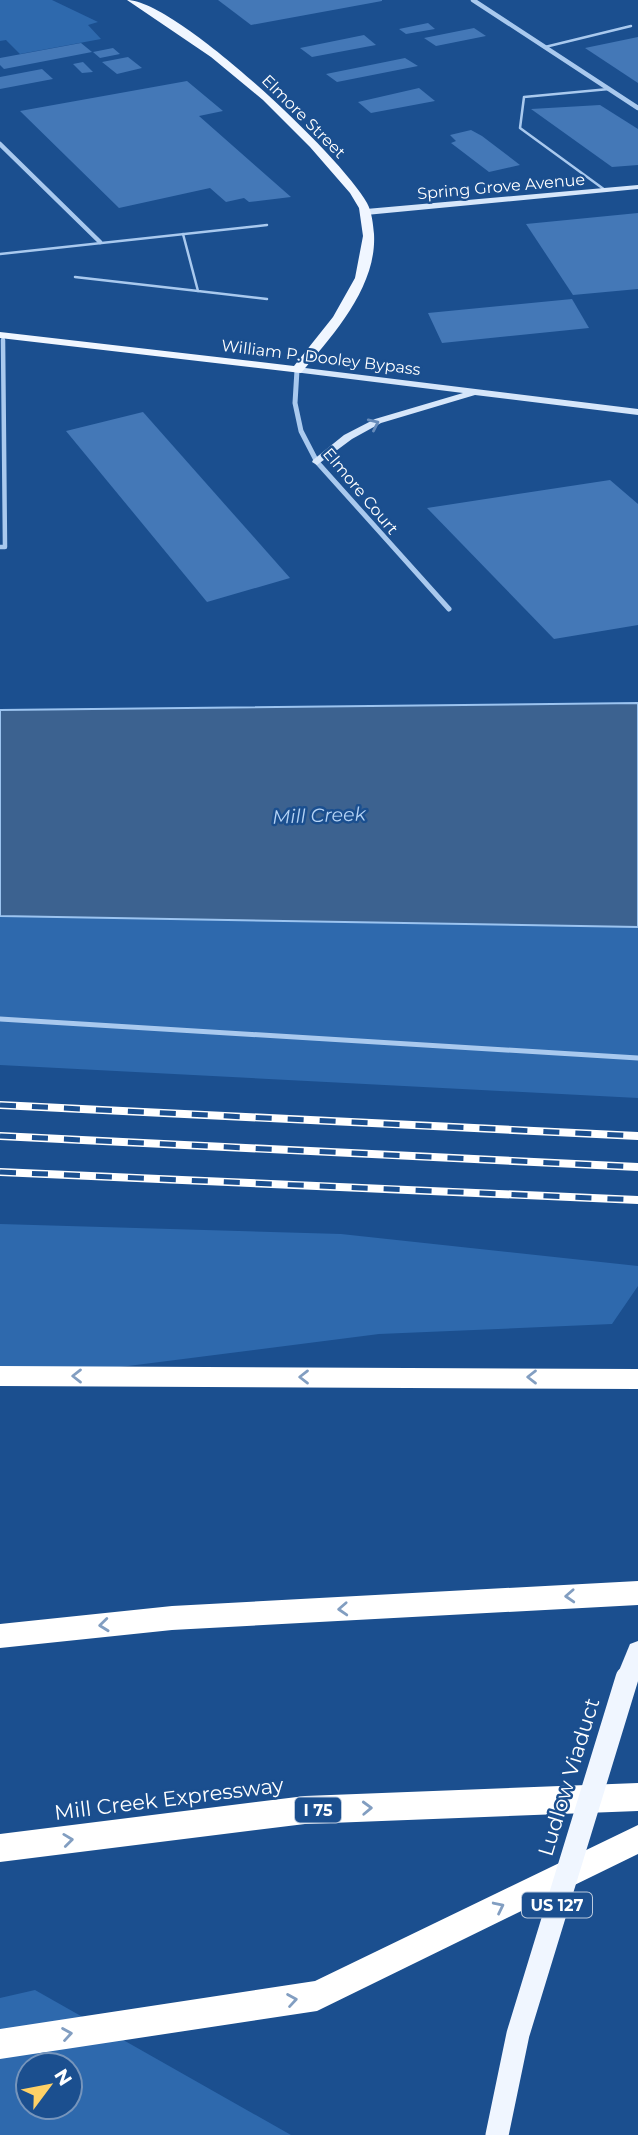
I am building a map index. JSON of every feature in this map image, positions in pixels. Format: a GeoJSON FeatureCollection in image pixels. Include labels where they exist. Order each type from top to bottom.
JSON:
{"type":"FeatureCollection","features":[{"type":"Feature","properties":{"kind":"highway"},"geometry":{"type":"LineString","coordinates":[[0,1376],[638,1379]]}},
{"type":"Feature","properties":{"kind":"highway"},"geometry":{"type":"LineString","coordinates":[[0,1636],[172,1618],[638,1592]]}},
{"type":"Feature","properties":{"kind":"highway","name":"Mill Creek Expressway"},"geometry":{"type":"LineString","coordinates":[[0,1848],[305,1810],[638,1797]]}},
{"type":"Feature","properties":{"kind":"highway"},"geometry":{"type":"LineString","coordinates":[[0,2044],[317,1996],[638,1839]]}},
{"type":"Feature","properties":{"kind":"main road","name":"Elmore Street"},"geometry":{"type":"LineString","coordinates":[[131,0],[175,26],[248,82],[299,128],[348,184],[366,212]]}},
{"type":"Feature","properties":{"kind":"main road","name":"Spring Grove Avenue"},"geometry":{"type":"LineString","coordinates":[[366,212],[638,187]]}},
{"type":"Feature","properties":{"kind":"main road"},"geometry":{"type":"LineString","coordinates":[[298,370],[326,338],[351,299],[364,266],[368,235],[366,212]]}},
{"type":"Feature","properties":{"kind":"main road","name":"William P. Dooley Bypass"},"geometry":{"type":"LineString","coordinates":[[1,335],[638,412]]}},
{"type":"Feature","properties":{"kind":"main road"},"geometry":{"type":"LineString","coordinates":[[317,462],[348,437],[378,421],[481,392]]}},
{"type":"Feature","properties":{"kind":"main road","name":"Ludlow Viaduct"},"geometry":{"type":"LineString","coordinates":[[497,2135],[518,2034],[627,1678],[638,1651]]}},
{"type":"Feature","properties":{"kind":"street"},"geometry":{"type":"LineString","coordinates":[[472,0],[638,108]]}},
{"type":"Feature","properties":{"kind":"street"},"geometry":{"type":"LineString","coordinates":[[0,144],[100,242]]}},
{"type":"Feature","properties":{"kind":"street","name":"Elmore Court"},"geometry":{"type":"LineString","coordinates":[[298,370],[295,403],[301,431],[317,462],[449,609]]}},
{"type":"Feature","properties":{"kind":"lane"},"geometry":{"type":"LineString","coordinates":[[545,47],[631,26]]}},
{"type":"Feature","properties":{"kind":"lane"},"geometry":{"type":"LineString","coordinates":[[605,190],[520,128],[524,97],[609,89]]}},
{"type":"Feature","properties":{"kind":"lane"},"geometry":{"type":"LineString","coordinates":[[0,254],[267,225]]}},
{"type":"Feature","properties":{"kind":"lane"},"geometry":{"type":"LineString","coordinates":[[183,234],[198,291]]}},
{"type":"Feature","properties":{"kind":"lane"},"geometry":{"type":"LineString","coordinates":[[75,277],[267,299]]}},
{"type":"Feature","properties":{"kind":"lane"},"geometry":{"type":"LineString","coordinates":[[0,547],[5,547],[1,335]]}},
{"type":"Feature","properties":{"kind":"lane"},"geometry":{"type":"LineString","coordinates":[[0,1019],[638,1058]]}},
{"type":"Feature","properties":{"kind":"shaded area"},"geometry":{"type":"Polygon","coordinates":[[[0,0],[52,0],[98,22],[88,25],[101,39],[20,54],[6,40],[0,41],[0,0]]]}},
{"type":"Feature","properties":{"kind":"shaded area"},"geometry":{"type":"Polygon","coordinates":[[[0,916],[638,927],[638,1098],[0,1065],[0,916]]]}},
{"type":"Feature","properties":{"kind":"shaded area"},"geometry":{"type":"Polygon","coordinates":[[[0,1224],[341,1234],[638,1266],[638,1286],[612,1324],[379,1334],[18,1380],[0,1379],[0,1224]]]}},
{"type":"Feature","properties":{"kind":"shaded area"},"geometry":{"type":"Polygon","coordinates":[[[35,1990],[291,2135],[0,2135],[0,1998],[35,1990]]]}},
{"type":"Feature","properties":{"kind":"water","name":"Mill Creek"},"geometry":{"type":"Polygon","coordinates":[[[638,703],[638,927],[0,916],[0,710],[638,703]]]}},
{"type":"Feature","properties":{"kind":"building"},"geometry":{"type":"Polygon","coordinates":[[[218,0],[382,0],[382,1],[251,25],[218,0]]]}},
{"type":"Feature","properties":{"kind":"building"},"geometry":{"type":"Polygon","coordinates":[[[428,23],[435,29],[406,34],[399,29],[428,23]]]}},
{"type":"Feature","properties":{"kind":"building"},"geometry":{"type":"Polygon","coordinates":[[[474,28],[486,36],[436,46],[424,38],[474,28]]]}},
{"type":"Feature","properties":{"kind":"building"},"geometry":{"type":"Polygon","coordinates":[[[364,35],[376,45],[312,57],[300,48],[364,35]]]}},
{"type":"Feature","properties":{"kind":"building"},"geometry":{"type":"Polygon","coordinates":[[[638,37],[638,83],[585,48],[638,37]]]}},
{"type":"Feature","properties":{"kind":"building"},"geometry":{"type":"Polygon","coordinates":[[[81,43],[92,52],[4,69],[0,65],[0,58],[81,43]]]}},
{"type":"Feature","properties":{"kind":"building"},"geometry":{"type":"Polygon","coordinates":[[[113,48],[120,54],[100,58],[93,52],[113,48]]]}},
{"type":"Feature","properties":{"kind":"building"},"geometry":{"type":"Polygon","coordinates":[[[128,57],[142,68],[117,74],[102,62],[128,57]]]}},
{"type":"Feature","properties":{"kind":"building"},"geometry":{"type":"Polygon","coordinates":[[[405,58],[418,66],[337,82],[326,74],[405,58]]]}},
{"type":"Feature","properties":{"kind":"building"},"geometry":{"type":"Polygon","coordinates":[[[83,62],[93,72],[82,73],[73,64],[83,62]]]}},
{"type":"Feature","properties":{"kind":"building"},"geometry":{"type":"Polygon","coordinates":[[[42,69],[53,79],[0,89],[0,77],[42,69]]]}},
{"type":"Feature","properties":{"kind":"building"},"geometry":{"type":"Polygon","coordinates":[[[187,81],[223,111],[199,116],[291,197],[249,202],[244,198],[226,202],[210,188],[119,208],[20,111],[187,81]]]}},
{"type":"Feature","properties":{"kind":"building"},"geometry":{"type":"Polygon","coordinates":[[[419,88],[435,101],[371,113],[358,102],[419,88]]]}},
{"type":"Feature","properties":{"kind":"building"},"geometry":{"type":"Polygon","coordinates":[[[600,105],[638,129],[638,165],[612,167],[531,109],[600,105]]]}},
{"type":"Feature","properties":{"kind":"building"},"geometry":{"type":"Polygon","coordinates":[[[471,130],[520,165],[489,172],[451,143],[456,141],[450,135],[471,130]]]}},
{"type":"Feature","properties":{"kind":"building"},"geometry":{"type":"Polygon","coordinates":[[[638,213],[638,289],[573,295],[526,224],[638,213]]]}},
{"type":"Feature","properties":{"kind":"building"},"geometry":{"type":"Polygon","coordinates":[[[572,299],[589,328],[442,343],[428,313],[572,299]]]}},
{"type":"Feature","properties":{"kind":"building"},"geometry":{"type":"Polygon","coordinates":[[[143,412],[290,578],[207,602],[66,431],[143,412]]]}},
{"type":"Feature","properties":{"kind":"building"},"geometry":{"type":"Polygon","coordinates":[[[610,480],[638,504],[638,625],[554,639],[427,508],[610,480]]]}},
{"type":"Feature","properties":{"kind":"railway"},"geometry":{"type":"LineString","coordinates":[[0,1105],[638,1136]]}},
{"type":"Feature","properties":{"kind":"railway"},"geometry":{"type":"LineString","coordinates":[[0,1136],[638,1167]]}},
{"type":"Feature","properties":{"kind":"railway"},"geometry":{"type":"LineString","coordinates":[[0,1172],[638,1200]]}}]}
